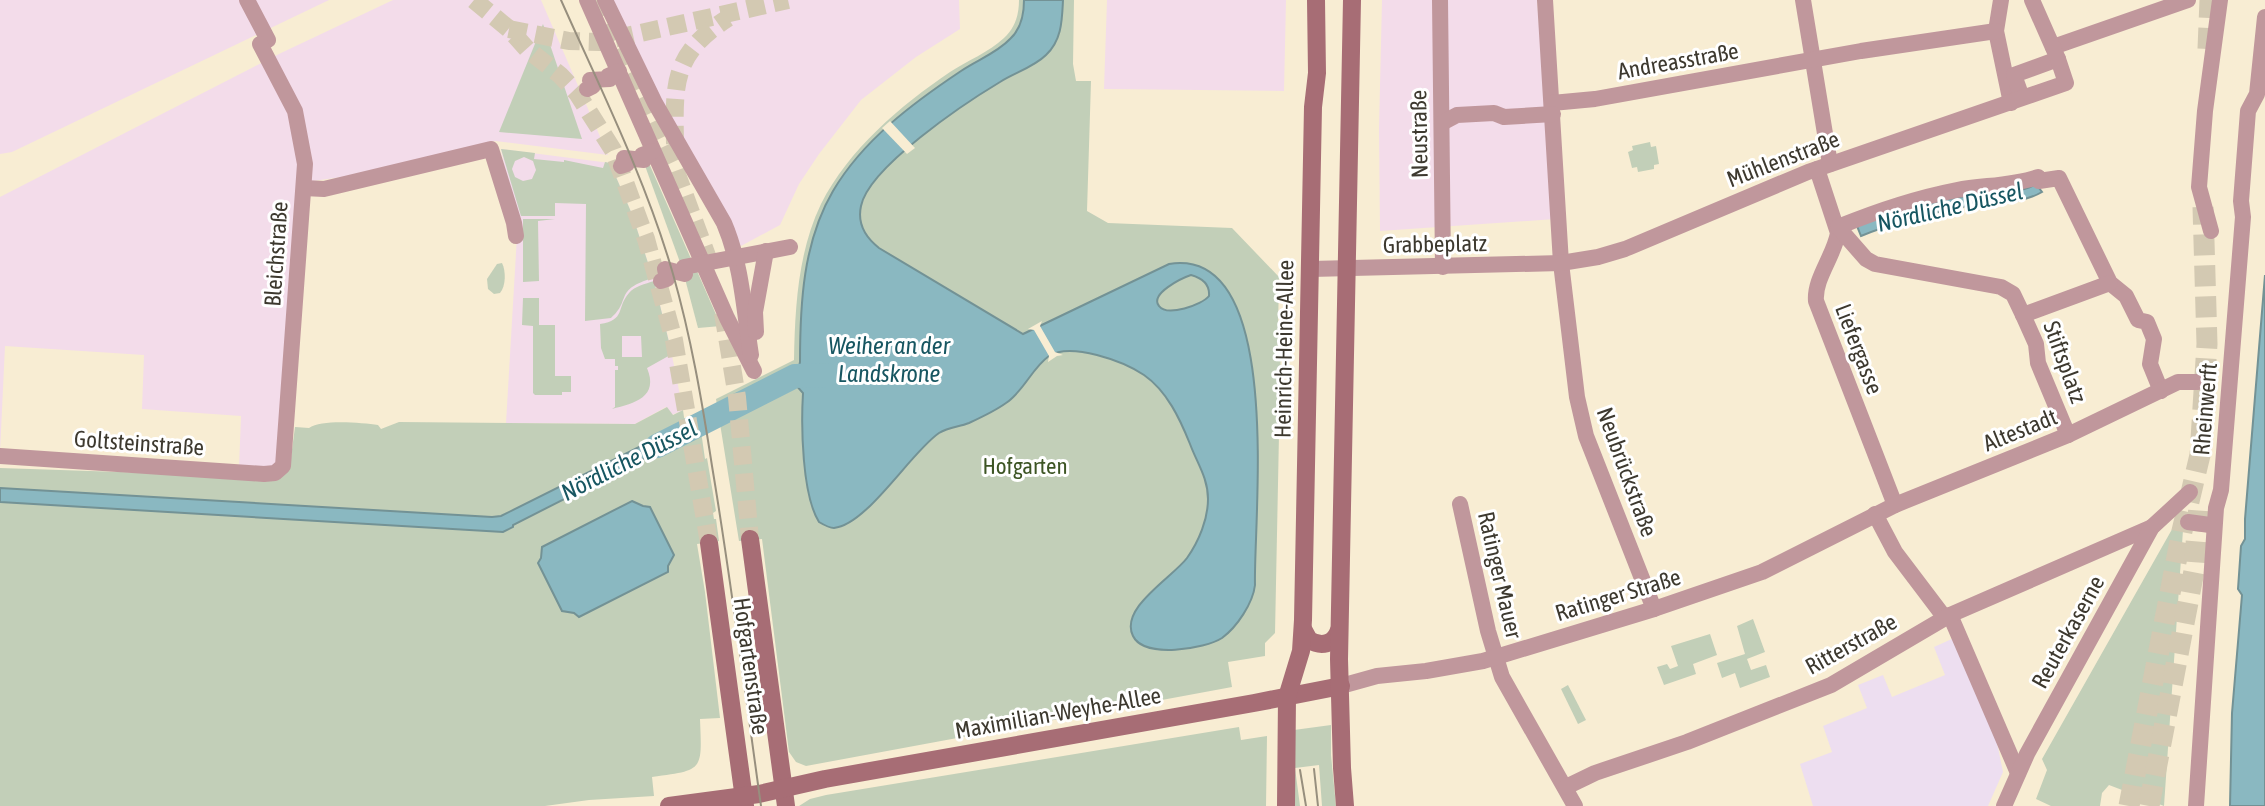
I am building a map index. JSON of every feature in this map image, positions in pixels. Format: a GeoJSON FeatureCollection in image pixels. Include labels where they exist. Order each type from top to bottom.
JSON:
{"type":"FeatureCollection","features":[{"type":"Feature","properties":{"kind":"main road","name":"Heinrich-Heine-Allee"},"geometry":{"type":"LineString","coordinates":[[1286,806],[1287,697],[1301,651],[1303,629],[1313,107],[1317,73],[1316,0]]}},
{"type":"Feature","properties":{"kind":"main road"},"geometry":{"type":"LineString","coordinates":[[1345,806],[1339,630],[1352,0]]}},
{"type":"Feature","properties":{"kind":"main road","name":"Hofgartenstraße"},"geometry":{"type":"LineString","coordinates":[[750,539],[785,798]]}},
{"type":"Feature","properties":{"kind":"main road","name":"Hofgartenstraße"},"geometry":{"type":"LineString","coordinates":[[709,543],[745,801]]}},
{"type":"Feature","properties":{"kind":"main road"},"geometry":{"type":"LineString","coordinates":[[1303,629],[1309,640],[1322,645],[1332,641],[1339,630]]}},
{"type":"Feature","properties":{"kind":"main road","name":"Maximilian-Weyhe-Allee"},"geometry":{"type":"LineString","coordinates":[[669,806],[785,798],[825,779],[1340,686]]}},
{"type":"Feature","properties":{"kind":"street","name":"Bleichstraße"},"geometry":{"type":"LineString","coordinates":[[247,0],[295,111],[304,152],[304,188],[285,458],[283,466],[275,473]]}},
{"type":"Feature","properties":{"kind":"street"},"geometry":{"type":"LineString","coordinates":[[587,0],[632,106],[754,371],[736,257],[724,223],[655,103],[605,0]]}},
{"type":"Feature","properties":{"kind":"street","name":"Neustraße"},"geometry":{"type":"LineString","coordinates":[[1440,0],[1443,267]]}},
{"type":"Feature","properties":{"kind":"street","name":"Neubrückstraße"},"geometry":{"type":"LineString","coordinates":[[1545,0],[1561,263],[1577,397],[1586,436],[1654,609]]}},
{"type":"Feature","properties":{"kind":"street"},"geometry":{"type":"LineString","coordinates":[[1803,0],[1823,166],[1837,233],[1875,264],[2001,287],[2013,294],[2023,315]]}},
{"type":"Feature","properties":{"kind":"street"},"geometry":{"type":"LineString","coordinates":[[2001,0],[1996,31],[2016,100]]}},
{"type":"Feature","properties":{"kind":"street"},"geometry":{"type":"LineString","coordinates":[[2032,0],[2055,53]]}},
{"type":"Feature","properties":{"kind":"street"},"geometry":{"type":"LineString","coordinates":[[2016,100],[2014,75],[2055,53],[2188,0]]}},
{"type":"Feature","properties":{"kind":"street"},"geometry":{"type":"LineString","coordinates":[[2211,231],[2199,187],[2207,156],[2220,0]]}},
{"type":"Feature","properties":{"kind":"street","name":"Rheinwerft"},"geometry":{"type":"LineString","coordinates":[[2196,806],[2211,535],[2221,490],[2234,338],[2248,111],[2257,94],[2265,17]]}},
{"type":"Feature","properties":{"kind":"street","name":"Andreasstraße"},"geometry":{"type":"LineString","coordinates":[[1442,123],[1457,115],[1494,113],[1504,117],[1517,116],[1812,60],[1996,31]]}},
{"type":"Feature","properties":{"kind":"street","name":"Mühlenstraße"},"geometry":{"type":"LineString","coordinates":[[1561,263],[1625,249],[1823,166],[2066,83],[2055,53]]}},
{"type":"Feature","properties":{"kind":"street"},"geometry":{"type":"LineString","coordinates":[[587,89],[593,86],[590,80],[610,79],[608,76],[619,71]]}},
{"type":"Feature","properties":{"kind":"street"},"geometry":{"type":"LineString","coordinates":[[304,188],[324,189],[491,149],[516,236]]}},
{"type":"Feature","properties":{"kind":"street"},"geometry":{"type":"LineString","coordinates":[[621,166],[627,164],[624,158],[644,160],[642,155],[653,151]]}},
{"type":"Feature","properties":{"kind":"street"},"geometry":{"type":"LineString","coordinates":[[1837,233],[1882,209],[1956,190],[2059,178],[2110,283],[2126,296],[2138,320],[2147,322],[2154,339],[2150,364],[2161,391]]}},
{"type":"Feature","properties":{"kind":"street","name":"Liefergasse"},"geometry":{"type":"LineString","coordinates":[[1837,233],[1817,290],[1816,301],[1895,505]]}},
{"type":"Feature","properties":{"kind":"street"},"geometry":{"type":"LineString","coordinates":[[661,281],[667,279],[665,269],[685,274],[684,267],[790,247]]}},
{"type":"Feature","properties":{"kind":"street"},"geometry":{"type":"LineString","coordinates":[[758,369],[755,312],[766,251]]}},
{"type":"Feature","properties":{"kind":"street","name":"Grabbeplatz"},"geometry":{"type":"LineString","coordinates":[[1311,269],[1561,263]]}},
{"type":"Feature","properties":{"kind":"street","name":"Stiftsplatz"},"geometry":{"type":"LineString","coordinates":[[2068,435],[2038,363],[2036,344],[2023,315],[2110,283]]}},
{"type":"Feature","properties":{"kind":"street","name":"Altestadt"},"geometry":{"type":"LineString","coordinates":[[1895,505],[2068,435],[2178,382],[2199,382]]}},
{"type":"Feature","properties":{"kind":"street","name":"Goltsteinstraße"},"geometry":{"type":"LineString","coordinates":[[0,456],[275,473]]}},
{"type":"Feature","properties":{"kind":"street","name":"Reuterkaserne"},"geometry":{"type":"LineString","coordinates":[[2004,806],[2027,754],[2152,527],[2190,492]]}},
{"type":"Feature","properties":{"kind":"street","name":"Ratinger Mauer"},"geometry":{"type":"LineString","coordinates":[[1460,504],[1502,677],[1575,806]]}},
{"type":"Feature","properties":{"kind":"street","name":"Ratinger Straße"},"geometry":{"type":"LineString","coordinates":[[1340,686],[1377,676],[1426,671],[1496,657],[1654,609],[1762,572],[1895,505]]}},
{"type":"Feature","properties":{"kind":"street"},"geometry":{"type":"LineString","coordinates":[[1875,514],[1907,570],[1947,617],[2018,773]]}},
{"type":"Feature","properties":{"kind":"street"},"geometry":{"type":"LineString","coordinates":[[2188,522],[2211,535]]}},
{"type":"Feature","properties":{"kind":"street","name":"Ritterstraße"},"geometry":{"type":"LineString","coordinates":[[1566,787],[1595,773],[1687,742],[1831,685],[1947,617],[2152,527]]}},
{"type":"Feature","properties":{"kind":"shaded area"},"geometry":{"type":"Polygon","coordinates":[[[0,0],[329,0],[12,152],[0,154],[0,0]]]}},
{"type":"Feature","properties":{"kind":"shaded area"},"geometry":{"type":"Polygon","coordinates":[[[393,0],[541,0],[608,155],[495,141],[342,177],[298,183],[277,468],[239,468],[241,416],[142,409],[144,355],[5,346],[0,452],[0,197],[281,53],[393,0]]]}},
{"type":"Feature","properties":{"kind":"shaded area"},"geometry":{"type":"Polygon","coordinates":[[[598,0],[959,0],[960,29],[916,57],[861,100],[799,184],[780,225],[741,246],[598,0]]]}},
{"type":"Feature","properties":{"kind":"shaded area"},"geometry":{"type":"Polygon","coordinates":[[[1107,0],[1286,0],[1284,91],[1104,89],[1107,0]]]}},
{"type":"Feature","properties":{"kind":"shaded area"},"geometry":{"type":"Polygon","coordinates":[[[1382,0],[1537,0],[1555,219],[1380,231],[1382,0]]]}},
{"type":"Feature","properties":{"kind":"shaded area"},"geometry":{"type":"Polygon","coordinates":[[[501,149],[610,163],[632,214],[654,281],[683,410],[672,415],[666,407],[635,424],[506,423],[517,236],[501,149]]]}},
{"type":"Feature","properties":{"kind":"shaded area"},"geometry":{"type":"Polygon","coordinates":[[[1954,638],[1995,733],[2003,772],[1988,806],[1813,806],[1800,764],[1832,752],[1823,726],[1867,708],[1858,685],[1883,675],[1892,697],[1945,675],[1934,647],[1954,638]]]}},
{"type":"Feature","properties":{"kind":"green space","name":"Hofgarten"},"geometry":{"type":"Polygon","coordinates":[[[1019,0],[1074,0],[1073,64],[1076,81],[1091,81],[1087,211],[1108,223],[1232,228],[1279,277],[1278,329],[1281,335],[1275,633],[1265,643],[1265,656],[1228,662],[1232,687],[806,766],[796,762],[789,752],[762,539],[739,541],[716,399],[794,360],[799,280],[807,241],[821,204],[833,184],[861,147],[895,114],[950,72],[1004,38],[1016,21],[1019,0]]]}},
{"type":"Feature","properties":{"kind":"green space"},"geometry":{"type":"Polygon","coordinates":[[[543,24],[582,139],[499,132],[543,24]]]}},
{"type":"Feature","properties":{"kind":"green space"},"geometry":{"type":"Polygon","coordinates":[[[1650,142],[1651,147],[1656,146],[1659,164],[1654,165],[1654,169],[1638,172],[1637,167],[1632,168],[1628,152],[1633,150],[1632,146],[1650,142]]]}},
{"type":"Feature","properties":{"kind":"green space"},"geometry":{"type":"Polygon","coordinates":[[[501,149],[535,153],[534,159],[564,160],[603,168],[605,162],[610,163],[632,214],[653,278],[628,291],[611,318],[585,321],[586,204],[555,203],[555,216],[521,216],[501,149]],[[524,157],[515,161],[512,169],[515,177],[523,181],[532,179],[536,170],[533,161],[524,157]]]}},
{"type":"Feature","properties":{"kind":"green space"},"geometry":{"type":"Polygon","coordinates":[[[648,161],[692,261],[681,265],[644,163],[648,161]]]}},
{"type":"Feature","properties":{"kind":"green space"},"geometry":{"type":"Polygon","coordinates":[[[523,219],[555,219],[538,221],[539,281],[523,282],[523,219]]]}},
{"type":"Feature","properties":{"kind":"green space"},"geometry":{"type":"Polygon","coordinates":[[[502,263],[505,274],[503,286],[500,293],[494,294],[488,289],[487,279],[497,264],[502,263]]]}},
{"type":"Feature","properties":{"kind":"green space"},"geometry":{"type":"Polygon","coordinates":[[[697,271],[721,326],[698,328],[684,275],[697,271]]]}},
{"type":"Feature","properties":{"kind":"green space"},"geometry":{"type":"Polygon","coordinates":[[[654,281],[672,354],[647,368],[650,386],[643,397],[612,409],[615,407],[615,370],[618,370],[618,366],[615,366],[615,359],[605,359],[601,348],[600,324],[614,320],[631,291],[654,281]],[[622,336],[622,357],[642,357],[641,336],[622,336]]]}},
{"type":"Feature","properties":{"kind":"green space"},"geometry":{"type":"Polygon","coordinates":[[[523,298],[539,298],[539,325],[555,325],[555,376],[571,376],[571,392],[562,392],[562,395],[533,393],[533,326],[522,325],[523,298]]]}},
{"type":"Feature","properties":{"kind":"green space"},"geometry":{"type":"Polygon","coordinates":[[[667,407],[673,415],[683,410],[686,431],[700,424],[705,459],[707,458],[719,541],[697,544],[720,718],[700,719],[701,749],[696,765],[682,772],[652,777],[654,796],[545,806],[0,806],[0,468],[274,477],[291,457],[295,427],[309,428],[323,423],[342,422],[378,425],[381,429],[399,422],[635,424],[667,407]]]}},
{"type":"Feature","properties":{"kind":"green space"},"geometry":{"type":"Polygon","coordinates":[[[2175,524],[2183,530],[2164,806],[2109,785],[2102,793],[2100,806],[2051,806],[2036,799],[2047,770],[2042,759],[2175,524]]]}},
{"type":"Feature","properties":{"kind":"green space"},"geometry":{"type":"Polygon","coordinates":[[[1753,619],[1765,652],[1747,659],[1751,670],[1766,665],[1770,677],[1740,688],[1735,673],[1722,678],[1717,663],[1745,654],[1737,626],[1753,619]]]}},
{"type":"Feature","properties":{"kind":"green space"},"geometry":{"type":"Polygon","coordinates":[[[1710,634],[1717,655],[1693,664],[1696,674],[1664,685],[1657,667],[1667,664],[1670,669],[1678,666],[1671,646],[1710,634]]]}},
{"type":"Feature","properties":{"kind":"green space"},"geometry":{"type":"Polygon","coordinates":[[[1568,685],[1586,720],[1578,724],[1561,689],[1568,685]]]}},
{"type":"Feature","properties":{"kind":"green space"},"geometry":{"type":"Polygon","coordinates":[[[1331,725],[1336,806],[1322,806],[1319,765],[1295,768],[1300,806],[1292,806],[1294,730],[1331,725]]]}},
{"type":"Feature","properties":{"kind":"green space"},"geometry":{"type":"Polygon","coordinates":[[[1239,727],[1241,740],[1267,736],[1266,806],[799,806],[810,799],[826,795],[1239,727]]]}},
{"type":"Feature","properties":{"kind":"water","name":"Weiher an der Landskrone"},"geometry":{"type":"Polygon","coordinates":[[[1024,0],[1063,0],[1060,29],[1051,49],[1036,63],[965,105],[899,155],[868,190],[861,206],[861,224],[866,235],[879,248],[1023,334],[1169,264],[1206,270],[1232,297],[1247,340],[1255,393],[1258,450],[1255,585],[1248,607],[1233,628],[1222,638],[1202,646],[1162,650],[1149,648],[1133,636],[1131,625],[1140,604],[1180,566],[1195,544],[1206,514],[1208,491],[1186,435],[1166,397],[1144,375],[1111,359],[1070,351],[1049,356],[1006,403],[969,423],[946,429],[928,442],[874,502],[847,524],[828,527],[819,522],[813,510],[806,478],[803,393],[795,384],[795,369],[800,362],[805,274],[815,231],[823,211],[845,173],[890,124],[943,83],[999,48],[1014,35],[1022,16],[1024,0]],[[1191,275],[1162,292],[1157,301],[1159,306],[1176,310],[1192,306],[1209,296],[1204,282],[1191,275]]]}},
{"type":"Feature","properties":{"kind":"water"},"geometry":{"type":"Polygon","coordinates":[[[2036,184],[2042,192],[2024,199],[1940,212],[1861,236],[1857,226],[1928,203],[1972,195],[2013,192],[2036,184]]]}},
{"type":"Feature","properties":{"kind":"water"},"geometry":{"type":"Polygon","coordinates":[[[2265,275],[2265,806],[2230,806],[2232,713],[2242,595],[2238,589],[2241,546],[2245,539],[2265,275]]]}},
{"type":"Feature","properties":{"kind":"water"},"geometry":{"type":"Polygon","coordinates":[[[788,373],[789,386],[763,399],[761,387],[788,373]]]}},
{"type":"Feature","properties":{"kind":"water"},"geometry":{"type":"Polygon","coordinates":[[[753,390],[755,403],[718,422],[716,409],[753,390]]]}},
{"type":"Feature","properties":{"kind":"water"},"geometry":{"type":"Polygon","coordinates":[[[685,424],[687,437],[503,532],[0,502],[0,488],[501,516],[685,424]]]}},
{"type":"Feature","properties":{"kind":"water"},"geometry":{"type":"Polygon","coordinates":[[[632,501],[650,507],[674,555],[668,572],[579,617],[574,613],[562,611],[538,563],[542,547],[632,501]]]}},
{"type":"Feature","properties":{"kind":"pier"},"geometry":{"type":"Polygon","coordinates":[[[890,121],[915,148],[907,154],[882,128],[890,121]]]}},
{"type":"Feature","properties":{"kind":"pier"},"geometry":{"type":"Polygon","coordinates":[[[1042,321],[1040,326],[1055,352],[1063,355],[1048,362],[1049,356],[1034,330],[1028,329],[1042,321]]]}},
{"type":"Feature","properties":{"kind":"waterway","name":"Nördliche Düssel"},"geometry":{"type":"LineString","coordinates":[[657,446],[795,376],[827,375]]}},
{"type":"Feature","properties":{"kind":"tunnel"},"geometry":{"type":"LineString","coordinates":[[474,0],[577,93],[613,150],[646,239],[674,340],[709,543]]}},
{"type":"Feature","properties":{"kind":"tunnel"},"geometry":{"type":"LineString","coordinates":[[595,0],[675,169],[713,272]]}},
{"type":"Feature","properties":{"kind":"tunnel"},"geometry":{"type":"LineString","coordinates":[[509,29],[569,41],[600,42],[788,0]]}},
{"type":"Feature","properties":{"kind":"tunnel"},"geometry":{"type":"LineString","coordinates":[[2208,49],[2210,0]]}},
{"type":"Feature","properties":{"kind":"tunnel"},"geometry":{"type":"LineString","coordinates":[[675,144],[675,104],[680,72],[696,44],[728,18]]}},
{"type":"Feature","properties":{"kind":"tunnel"},"geometry":{"type":"LineString","coordinates":[[2129,806],[2182,531],[2200,455],[2207,344],[2203,207]]}},
{"type":"Feature","properties":{"kind":"tunnel"},"geometry":{"type":"LineString","coordinates":[[723,313],[737,397],[750,539]]}},
{"type":"Feature","properties":{"kind":"tunnel"},"geometry":{"type":"LineString","coordinates":[[2149,806],[2194,571],[2199,505]]}},
{"type":"Feature","properties":{"kind":"tram line"},"geometry":{"type":"LineString","coordinates":[[561,0],[650,204],[673,274],[691,345],[732,593],[761,806]]}},
{"type":"Feature","properties":{"kind":"tram line"},"geometry":{"type":"LineString","coordinates":[[1314,769],[1318,806]]}},
{"type":"Feature","properties":{"kind":"tram line"},"geometry":{"type":"LineString","coordinates":[[1300,770],[1306,806]]}}]}
